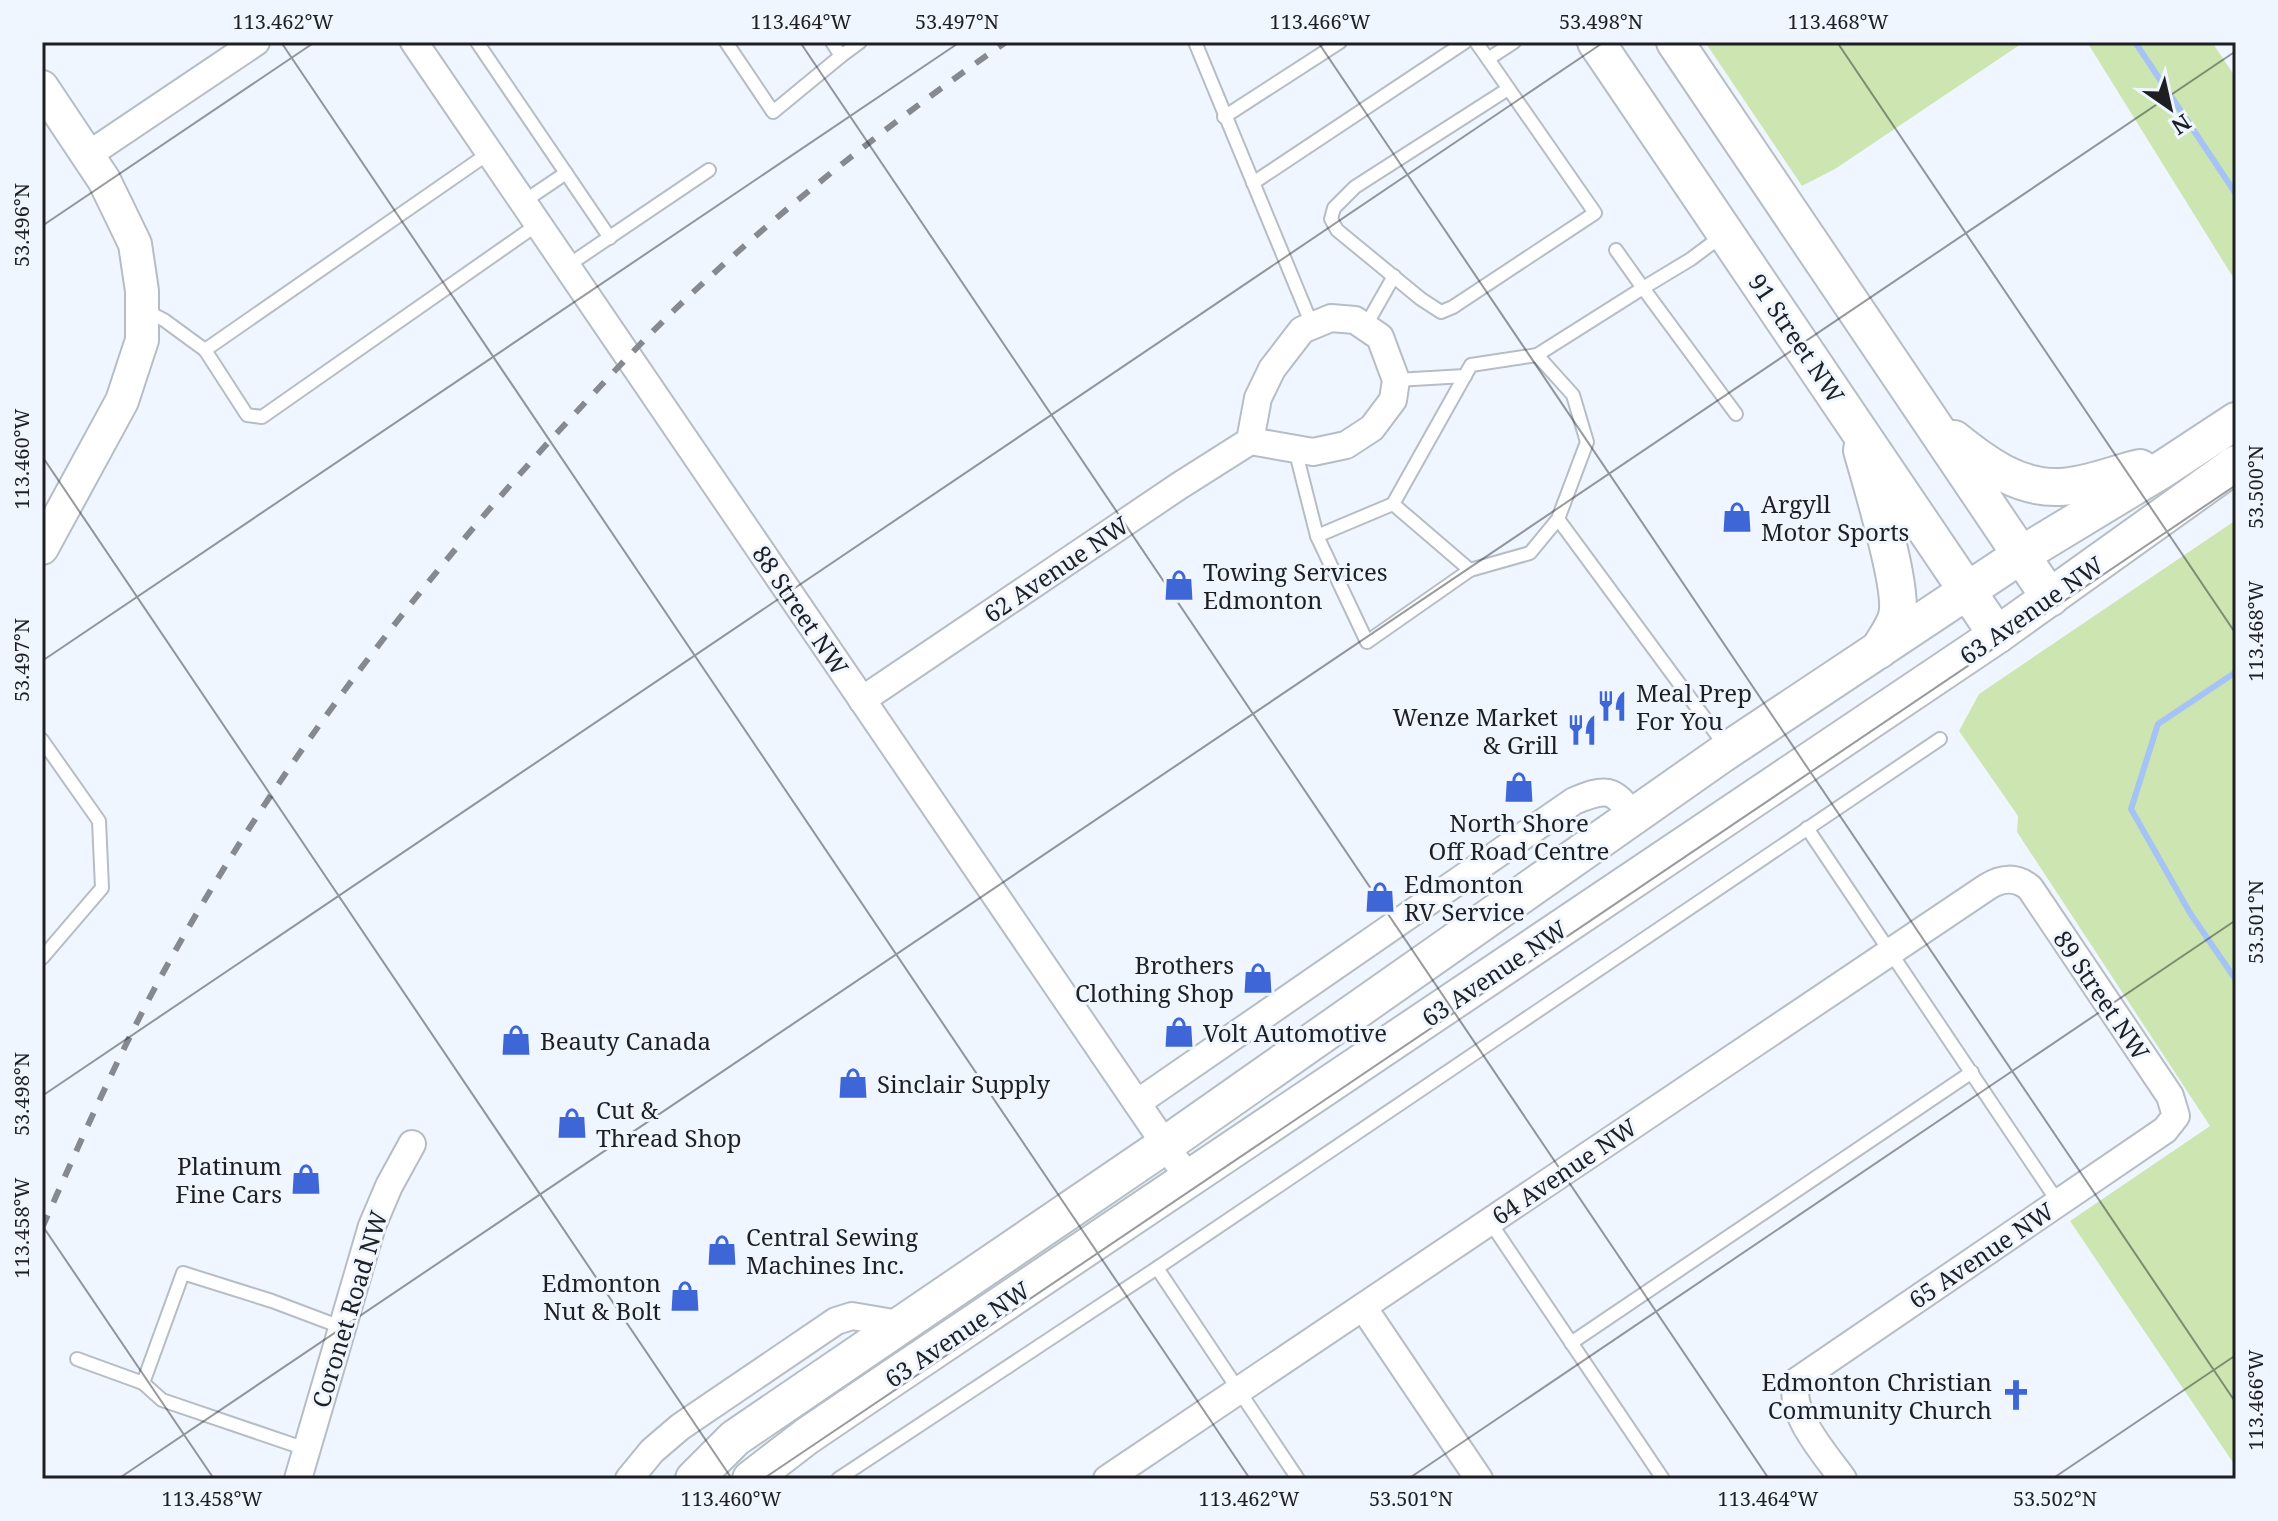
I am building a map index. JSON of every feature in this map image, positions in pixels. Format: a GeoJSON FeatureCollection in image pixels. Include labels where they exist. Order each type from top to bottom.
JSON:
{"type":"FeatureCollection","features":[{"type":"Feature","properties":{"kind":"main road","name":"91 Street NW"},"geometry":{"type":"LineString","coordinates":[[1596,42],[1997,635]]}},
{"type":"Feature","properties":{"kind":"main road"},"geometry":{"type":"LineString","coordinates":[[1675,42],[2050,598]]}},
{"type":"Feature","properties":{"kind":"main road"},"geometry":{"type":"LineString","coordinates":[[1931,420],[1980,460],[2003,474],[2031,484],[2059,487],[2143,467],[2163,469]]}},
{"type":"Feature","properties":{"kind":"main road","name":"63 Avenue NW"},"geometry":{"type":"LineString","coordinates":[[694,1479],[735,1438],[1165,1145],[1728,750],[2021,555],[2236,421]]}},
{"type":"Feature","properties":{"kind":"main road"},"geometry":{"type":"LineString","coordinates":[[1856,425],[1898,605],[1897,619],[1879,650]]}},
{"type":"Feature","properties":{"kind":"main road","name":"63 Avenue NW"},"geometry":{"type":"LineString","coordinates":[[751,1479],[807,1436],[1997,635],[2236,464]]}},
{"type":"Feature","properties":{"kind":"street"},"geometry":{"type":"LineString","coordinates":[[88,155],[256,42]]}},
{"type":"Feature","properties":{"kind":"street","name":"88 Street NW"},"geometry":{"type":"LineString","coordinates":[[414,42],[1188,1178]]}},
{"type":"Feature","properties":{"kind":"street"},"geometry":{"type":"LineString","coordinates":[[42,87],[104,180],[135,244],[142,300],[142,340],[122,401],[42,548]]}},
{"type":"Feature","properties":{"kind":"street"},"geometry":{"type":"LineString","coordinates":[[1331,318],[1355,320],[1380,337],[1396,380],[1393,400],[1372,428],[1346,445],[1313,452],[1250,441],[1258,398],[1272,369],[1302,330],[1312,325],[1331,318]]}},
{"type":"Feature","properties":{"kind":"street","name":"62 Avenue NW"},"geometry":{"type":"LineString","coordinates":[[862,700],[1166,494],[1250,441]]}},
{"type":"Feature","properties":{"kind":"street"},"geometry":{"type":"LineString","coordinates":[[1137,1103],[1574,801],[1597,791],[1613,793],[1622,800],[1633,817]]}},
{"type":"Feature","properties":{"kind":"street","name":"64 Avenue NW"},"geometry":{"type":"LineString","coordinates":[[1113,1477],[1890,951],[1994,883],[2019,880]]}},
{"type":"Feature","properties":{"kind":"street","name":"89 Street NW"},"geometry":{"type":"LineString","coordinates":[[2019,880],[2030,888],[2170,1096],[2176,1116]]}},
{"type":"Feature","properties":{"kind":"street","name":"65 Avenue NW"},"geometry":{"type":"LineString","coordinates":[[1843,1479],[1804,1422],[1793,1397],[1797,1381],[2165,1130],[2176,1116]]}},
{"type":"Feature","properties":{"kind":"street","name":"Coronet Road NW"},"geometry":{"type":"LineString","coordinates":[[298,1479],[377,1211],[412,1144]]}},
{"type":"Feature","properties":{"kind":"street"},"geometry":{"type":"LineString","coordinates":[[1363,1307],[1479,1479]]}},
{"type":"Feature","properties":{"kind":"street","name":"63 Avenue NW"},"geometry":{"type":"LineString","coordinates":[[629,1479],[652,1451],[680,1427],[836,1321],[852,1316],[899,1324]]}},
{"type":"Feature","properties":{"kind":"lane"},"geometry":{"type":"LineString","coordinates":[[477,42],[610,238]]}},
{"type":"Feature","properties":{"kind":"lane"},"geometry":{"type":"LineString","coordinates":[[726,42],[773,112],[860,42]]}},
{"type":"Feature","properties":{"kind":"lane"},"geometry":{"type":"LineString","coordinates":[[832,42],[841,56]]}},
{"type":"Feature","properties":{"kind":"lane"},"geometry":{"type":"LineString","coordinates":[[1195,42],[1312,325]]}},
{"type":"Feature","properties":{"kind":"lane"},"geometry":{"type":"LineString","coordinates":[[1224,117],[1340,42]]}},
{"type":"Feature","properties":{"kind":"lane"},"geometry":{"type":"LineString","coordinates":[[1253,183],[1465,42]]}},
{"type":"Feature","properties":{"kind":"lane"},"geometry":{"type":"LineString","coordinates":[[1476,42],[1595,213],[1441,312],[1337,230],[1331,219],[1334,208],[1355,187],[1508,89]]}},
{"type":"Feature","properties":{"kind":"lane"},"geometry":{"type":"LineString","coordinates":[[1488,59],[1514,42]]}},
{"type":"Feature","properties":{"kind":"lane"},"geometry":{"type":"LineString","coordinates":[[205,350],[489,153]]}},
{"type":"Feature","properties":{"kind":"lane"},"geometry":{"type":"LineString","coordinates":[[567,266],[709,170]]}},
{"type":"Feature","properties":{"kind":"lane"},"geometry":{"type":"LineString","coordinates":[[523,202],[566,173]]}},
{"type":"Feature","properties":{"kind":"lane"},"geometry":{"type":"LineString","coordinates":[[142,300],[205,350],[247,415],[262,417],[538,224]]}},
{"type":"Feature","properties":{"kind":"lane"},"geometry":{"type":"LineString","coordinates":[[1317,536],[1393,504],[1471,365],[1537,355],[1691,259],[1725,233]]}},
{"type":"Feature","properties":{"kind":"lane"},"geometry":{"type":"LineString","coordinates":[[1616,250],[1736,414]]}},
{"type":"Feature","properties":{"kind":"lane"},"geometry":{"type":"LineString","coordinates":[[1365,327],[1394,276]]}},
{"type":"Feature","properties":{"kind":"lane"},"geometry":{"type":"LineString","coordinates":[[1295,449],[1317,536],[1367,642],[1470,570],[1530,553],[1558,519],[1587,442],[1573,395],[1537,355]]}},
{"type":"Feature","properties":{"kind":"lane"},"geometry":{"type":"LineString","coordinates":[[1396,380],[1465,376]]}},
{"type":"Feature","properties":{"kind":"lane"},"geometry":{"type":"LineString","coordinates":[[1393,504],[1470,570]]}},
{"type":"Feature","properties":{"kind":"lane"},"geometry":{"type":"LineString","coordinates":[[1558,519],[1728,750]]}},
{"type":"Feature","properties":{"kind":"lane"},"geometry":{"type":"LineString","coordinates":[[838,1479],[1157,1268],[1940,739]]}},
{"type":"Feature","properties":{"kind":"lane"},"geometry":{"type":"LineString","coordinates":[[42,740],[99,821],[102,888],[42,958]]}},
{"type":"Feature","properties":{"kind":"lane"},"geometry":{"type":"LineString","coordinates":[[1807,828],[2058,1202]]}},
{"type":"Feature","properties":{"kind":"lane"},"geometry":{"type":"LineString","coordinates":[[1571,1343],[1972,1072]]}},
{"type":"Feature","properties":{"kind":"lane"},"geometry":{"type":"LineString","coordinates":[[1490,1222],[1663,1479]]}},
{"type":"Feature","properties":{"kind":"lane"},"geometry":{"type":"LineString","coordinates":[[1157,1268],[1298,1479]]}},
{"type":"Feature","properties":{"kind":"lane"},"geometry":{"type":"LineString","coordinates":[[143,1383],[183,1273],[341,1327]]}},
{"type":"Feature","properties":{"kind":"lane"},"geometry":{"type":"LineString","coordinates":[[77,1359],[143,1383],[162,1400],[306,1449]]}},
{"type":"Feature","properties":{"kind":"green space"},"geometry":{"type":"Polygon","coordinates":[[[1705,42],[2024,42],[1835,169],[1802,186],[1705,42]]]}},
{"type":"Feature","properties":{"kind":"green space"},"geometry":{"type":"Polygon","coordinates":[[[2087,42],[2212,42],[2236,78],[2236,282],[2087,42]]]}},
{"type":"Feature","properties":{"kind":"green space"},"geometry":{"type":"Polygon","coordinates":[[[2236,520],[2236,1467],[2070,1221],[2210,1126],[2017,832],[2018,816],[1959,731],[1979,694],[2236,520]]]}},
{"type":"Feature","properties":{"kind":"waterway"},"geometry":{"type":"LineString","coordinates":[[2135,42],[2236,194]]}},
{"type":"Feature","properties":{"kind":"waterway"},"geometry":{"type":"LineString","coordinates":[[2236,672],[2158,724],[2131,809],[2190,913],[2236,980]]}},
{"type":"Feature","properties":{"kind":"railway"},"geometry":{"type":"LineString","coordinates":[[42,1228],[127,1043],[200,908],[244,836],[340,696],[444,563],[555,435],[692,293],[783,212],[856,153],[1006,42]]}},
{"type":"Feature","properties":{"kind":"place","name":"Argyll Motor Sports"},"geometry":{"type":"Point","coordinates":[1737,517]}},
{"type":"Feature","properties":{"kind":"place","name":"Towing Services Edmonton"},"geometry":{"type":"Point","coordinates":[1179,585]}},
{"type":"Feature","properties":{"kind":"place","name":"Meal Prep For You"},"geometry":{"type":"Point","coordinates":[1612,706]}},
{"type":"Feature","properties":{"kind":"place","name":"Wenze Market & Grill"},"geometry":{"type":"Point","coordinates":[1582,730]}},
{"type":"Feature","properties":{"kind":"place","name":"North Shore Off Road Centre"},"geometry":{"type":"Point","coordinates":[1519,787]}},
{"type":"Feature","properties":{"kind":"place","name":"Edmonton RV Service"},"geometry":{"type":"Point","coordinates":[1380,897]}},
{"type":"Feature","properties":{"kind":"place","name":"Brothers Clothing Shop"},"geometry":{"type":"Point","coordinates":[1258,978]}},
{"type":"Feature","properties":{"kind":"place","name":"Volt Automotive"},"geometry":{"type":"Point","coordinates":[1179,1032]}},
{"type":"Feature","properties":{"kind":"place","name":"Beauty Canada"},"geometry":{"type":"Point","coordinates":[516,1040]}},
{"type":"Feature","properties":{"kind":"place","name":"Sinclair Supply"},"geometry":{"type":"Point","coordinates":[853,1083]}},
{"type":"Feature","properties":{"kind":"place","name":"Cut & Thread Shop"},"geometry":{"type":"Point","coordinates":[572,1123]}},
{"type":"Feature","properties":{"kind":"place","name":"Platinum Fine Cars"},"geometry":{"type":"Point","coordinates":[306,1179]}},
{"type":"Feature","properties":{"kind":"place","name":"Central Sewing Machines Inc."},"geometry":{"type":"Point","coordinates":[722,1250]}},
{"type":"Feature","properties":{"kind":"place","name":"Edmonton Nut & Bolt"},"geometry":{"type":"Point","coordinates":[685,1296]}},
{"type":"Feature","properties":{"kind":"place","name":"Edmonton Christian Community Church"},"geometry":{"type":"Point","coordinates":[2016,1395]}}]}
